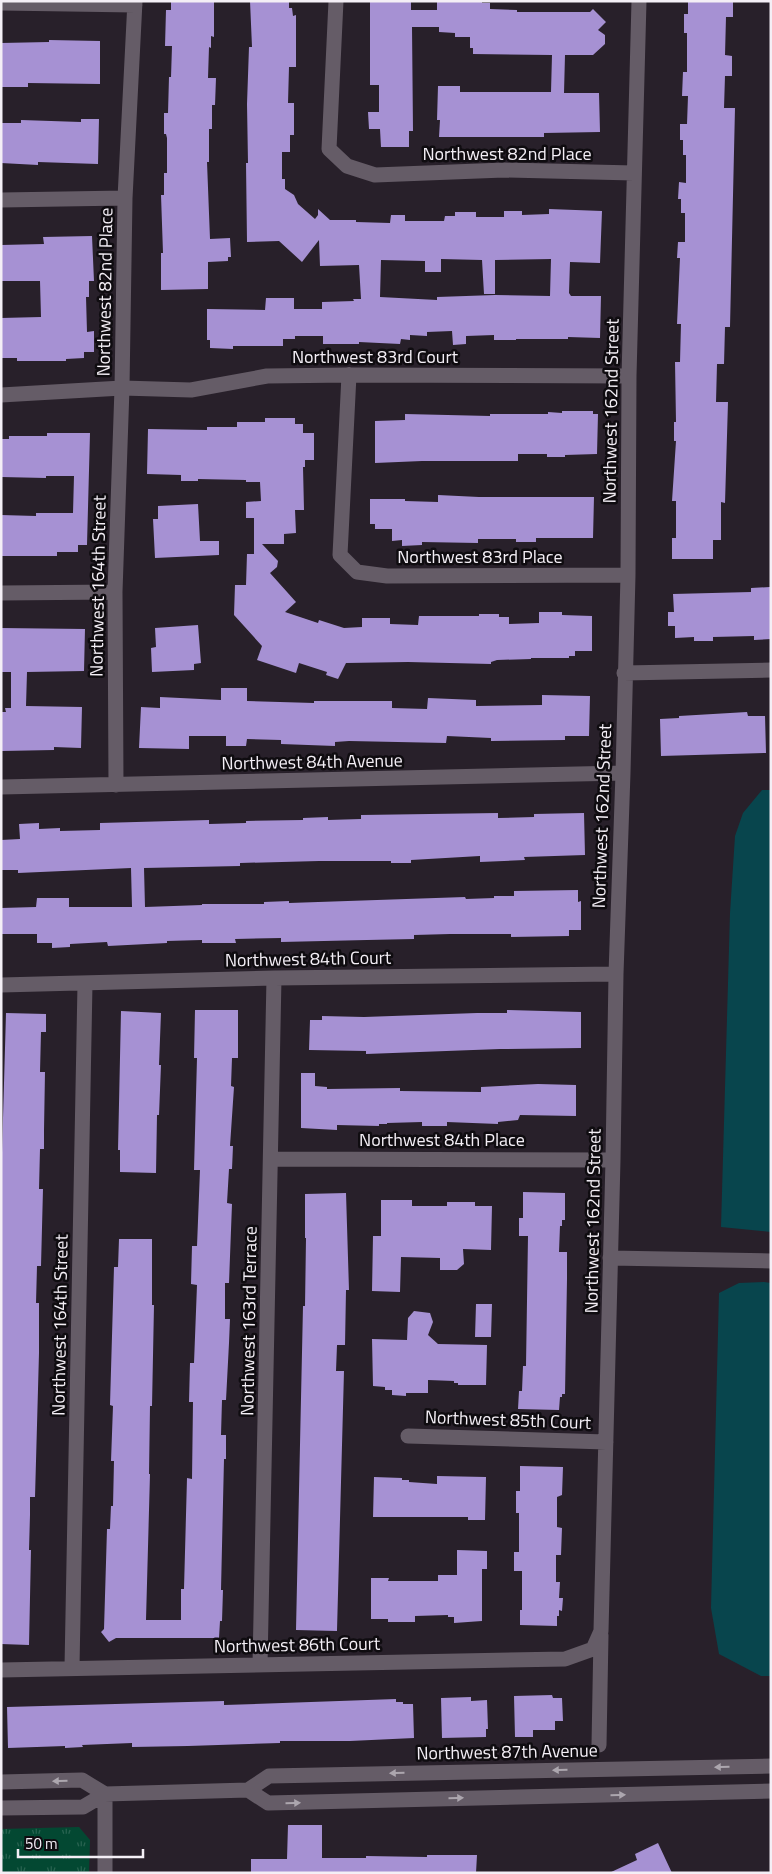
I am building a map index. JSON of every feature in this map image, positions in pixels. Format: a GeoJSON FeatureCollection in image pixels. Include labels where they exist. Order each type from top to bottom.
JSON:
{"type":"FeatureCollection","features":[{"type":"Feature","properties":{"kind":"street","name":"Northwest 82nd Place"},"geometry":{"type":"LineString","coordinates":[[336,1],[330,149],[347,166],[375,175],[504,170],[634,173]]}},
{"type":"Feature","properties":{"kind":"street","name":"Northwest 162nd Street"},"geometry":{"type":"LineString","coordinates":[[600,1745],[616,974],[628,575],[634,173],[640,1]]}},
{"type":"Feature","properties":{"kind":"street"},"geometry":{"type":"LineString","coordinates":[[1,3],[135,3],[125,198]]}},
{"type":"Feature","properties":{"kind":"street","name":"Northwest 82nd Place"},"geometry":{"type":"LineString","coordinates":[[1,200],[125,198],[122,388],[1,395]]}},
{"type":"Feature","properties":{"kind":"street","name":"Northwest 83rd Place"},"geometry":{"type":"LineString","coordinates":[[350,375],[340,555],[357,572],[387,576],[628,575]]}},
{"type":"Feature","properties":{"kind":"street","name":"Northwest 83rd Court"},"geometry":{"type":"LineString","coordinates":[[122,388],[191,390],[267,376],[630,376]]}},
{"type":"Feature","properties":{"kind":"street","name":"Northwest 164th Street"},"geometry":{"type":"LineString","coordinates":[[116,785],[114,592],[122,388]]}},
{"type":"Feature","properties":{"kind":"street"},"geometry":{"type":"LineString","coordinates":[[1,593],[114,592]]}},
{"type":"Feature","properties":{"kind":"street"},"geometry":{"type":"LineString","coordinates":[[624,673],[771,670]]}},
{"type":"Feature","properties":{"kind":"street","name":"Northwest 84th Avenue"},"geometry":{"type":"LineString","coordinates":[[1,787],[623,773]]}},
{"type":"Feature","properties":{"kind":"street","name":"Northwest 84th Court"},"geometry":{"type":"LineString","coordinates":[[1,985],[274,978],[616,974]]}},
{"type":"Feature","properties":{"kind":"street","name":"Northwest 163rd Terrace"},"geometry":{"type":"LineString","coordinates":[[260,1665],[274,978]]}},
{"type":"Feature","properties":{"kind":"street","name":"Northwest 164th Street"},"geometry":{"type":"LineString","coordinates":[[72,1667],[86,984]]}},
{"type":"Feature","properties":{"kind":"street","name":"Northwest 84th Place"},"geometry":{"type":"LineString","coordinates":[[271,1159],[613,1160]]}},
{"type":"Feature","properties":{"kind":"street"},"geometry":{"type":"LineString","coordinates":[[610,1258],[771,1261]]}},
{"type":"Feature","properties":{"kind":"street","name":"Northwest 85th Court"},"geometry":{"type":"LineString","coordinates":[[408,1436],[606,1442]]}},
{"type":"Feature","properties":{"kind":"street","name":"Northwest 162nd Street"},"geometry":{"type":"LineString","coordinates":[[592,1649],[601,1631]]}},
{"type":"Feature","properties":{"kind":"street","name":"Northwest 86th Court"},"geometry":{"type":"LineString","coordinates":[[1,1670],[72,1667],[565,1659],[592,1649]]}},
{"type":"Feature","properties":{"kind":"street","name":"Northwest 87th Avenue"},"geometry":{"type":"LineString","coordinates":[[248,1790],[268,1776],[771,1766]]}},
{"type":"Feature","properties":{"kind":"street"},"geometry":{"type":"LineString","coordinates":[[1,1782],[82,1780],[105,1794]]}},
{"type":"Feature","properties":{"kind":"street"},"geometry":{"type":"LineString","coordinates":[[1,1808],[82,1807],[105,1794],[248,1790],[268,1803],[771,1791]]}},
{"type":"Feature","properties":{"kind":"street"},"geometry":{"type":"LineString","coordinates":[[105,1794],[105,1873]]}},
{"type":"Feature","properties":{"kind":"green space"},"geometry":{"type":"Polygon","coordinates":[[[79,1827],[90,1840],[89,1873],[1,1873],[1,1829],[79,1827]]]}},
{"type":"Feature","properties":{"kind":"water"},"geometry":{"type":"Polygon","coordinates":[[[762,790],[771,790],[771,1232],[721,1227],[730,913],[735,836],[743,813],[762,790]]]}},
{"type":"Feature","properties":{"kind":"water"},"geometry":{"type":"Polygon","coordinates":[[[739,1283],[771,1283],[771,1676],[761,1676],[719,1654],[711,1608],[719,1293],[739,1283]]]}},
{"type":"Feature","properties":{"kind":"building"},"geometry":{"type":"Polygon","coordinates":[[[171,1],[214,1],[214,37],[211,36],[211,48],[209,47],[208,78],[216,78],[215,105],[212,105],[212,129],[209,129],[209,162],[207,162],[210,239],[230,238],[231,257],[228,257],[228,261],[208,262],[208,289],[161,290],[161,253],[163,253],[161,195],[164,195],[164,173],[167,173],[167,138],[166,134],[164,134],[164,113],[168,113],[172,46],[165,46],[166,10],[171,10],[171,1]]]}},
{"type":"Feature","properties":{"kind":"building"},"geometry":{"type":"Polygon","coordinates":[[[250,1],[289,1],[289,8],[292,8],[293,16],[296,15],[296,67],[289,67],[288,103],[294,103],[294,135],[290,135],[290,152],[282,152],[282,179],[285,179],[285,189],[294,195],[298,204],[315,219],[318,215],[318,209],[330,220],[390,223],[391,215],[405,215],[405,221],[444,221],[445,216],[455,216],[455,212],[476,212],[476,217],[504,217],[504,211],[522,211],[522,215],[549,214],[549,209],[602,211],[600,263],[570,262],[569,293],[571,296],[601,296],[600,338],[568,337],[568,339],[494,340],[494,335],[466,336],[466,344],[453,345],[452,331],[427,332],[427,336],[410,335],[410,340],[401,339],[400,344],[359,342],[359,344],[323,344],[323,336],[295,336],[295,339],[283,339],[283,346],[233,346],[233,349],[210,348],[210,340],[207,340],[207,309],[265,310],[266,298],[294,298],[294,309],[322,309],[322,302],[361,299],[359,265],[320,266],[319,240],[302,262],[279,241],[247,242],[247,104],[249,47],[252,47],[250,1]],[[441,259],[441,272],[425,272],[425,261],[381,260],[380,297],[437,300],[437,297],[550,296],[551,259],[495,260],[495,294],[484,294],[482,260],[441,259]]]}},
{"type":"Feature","properties":{"kind":"building"},"geometry":{"type":"Polygon","coordinates":[[[370,1],[411,1],[411,10],[437,10],[437,1],[482,1],[482,3],[490,3],[490,9],[517,10],[517,12],[590,12],[593,9],[606,22],[598,30],[605,35],[605,44],[593,55],[565,55],[564,93],[599,93],[600,132],[544,133],[544,137],[439,137],[440,120],[437,120],[438,86],[460,86],[460,92],[551,92],[552,55],[473,54],[473,48],[470,48],[470,37],[455,37],[455,33],[439,32],[439,27],[412,27],[413,131],[409,131],[409,147],[381,147],[380,129],[369,129],[368,112],[379,112],[379,85],[370,85],[370,1]]]}},
{"type":"Feature","properties":{"kind":"building"},"geometry":{"type":"Polygon","coordinates":[[[688,1],[733,1],[733,17],[726,17],[725,55],[732,56],[732,76],[725,76],[724,108],[735,108],[730,327],[725,327],[724,364],[717,364],[716,402],[728,402],[725,503],[721,502],[721,540],[713,540],[713,559],[672,559],[672,538],[676,538],[676,501],[672,501],[676,441],[674,441],[674,422],[676,422],[675,362],[680,362],[681,324],[677,324],[680,258],[677,258],[678,242],[685,242],[685,213],[681,213],[681,199],[678,199],[679,182],[686,183],[686,155],[683,155],[683,140],[680,140],[680,124],[687,124],[688,96],[682,96],[683,72],[687,72],[687,33],[684,33],[684,14],[688,14],[688,1]]]}},
{"type":"Feature","properties":{"kind":"building"},"geometry":{"type":"Polygon","coordinates":[[[49,40],[100,41],[100,84],[28,83],[28,87],[1,87],[1,43],[49,42],[49,40]]]}},
{"type":"Feature","properties":{"kind":"building"},"geometry":{"type":"Polygon","coordinates":[[[81,119],[99,119],[98,164],[38,162],[38,165],[1,163],[1,123],[21,123],[21,120],[81,122],[81,119]]]}},
{"type":"Feature","properties":{"kind":"building"},"geometry":{"type":"Polygon","coordinates":[[[92,236],[94,281],[89,281],[89,297],[86,297],[87,332],[94,331],[94,352],[84,352],[84,358],[66,359],[66,361],[17,361],[17,358],[1,358],[1,318],[41,317],[40,281],[1,281],[1,245],[44,244],[43,237],[92,236]]]}},
{"type":"Feature","properties":{"kind":"building"},"geometry":{"type":"Polygon","coordinates":[[[562,411],[593,411],[593,414],[598,414],[597,454],[547,457],[547,454],[518,454],[518,461],[375,463],[375,421],[405,420],[405,414],[490,416],[490,414],[548,414],[548,412],[562,413],[562,411]]]}},
{"type":"Feature","properties":{"kind":"building"},"geometry":{"type":"Polygon","coordinates":[[[265,418],[295,418],[295,424],[303,424],[303,433],[314,433],[314,460],[305,460],[305,467],[303,467],[304,510],[295,510],[296,533],[284,534],[284,544],[262,544],[278,561],[277,567],[270,573],[296,602],[285,612],[318,623],[319,620],[344,628],[362,627],[362,618],[390,618],[390,624],[418,625],[419,616],[479,616],[479,614],[499,614],[499,617],[509,617],[509,624],[539,623],[539,612],[562,612],[562,615],[592,616],[592,651],[575,651],[575,656],[569,656],[569,658],[497,660],[491,662],[491,664],[346,663],[338,679],[326,675],[327,672],[299,663],[296,673],[257,660],[262,646],[234,615],[235,585],[246,585],[247,554],[254,554],[254,518],[246,518],[246,502],[261,501],[260,482],[198,479],[198,481],[181,481],[181,475],[147,474],[148,429],[207,430],[207,427],[237,427],[237,422],[265,422],[265,418]]]}},
{"type":"Feature","properties":{"kind":"building"},"geometry":{"type":"Polygon","coordinates":[[[47,433],[90,433],[87,545],[78,545],[78,552],[57,552],[57,556],[1,556],[1,515],[36,516],[36,513],[73,513],[74,476],[46,476],[46,478],[1,477],[1,439],[9,439],[9,436],[47,436],[47,433]]]}},
{"type":"Feature","properties":{"kind":"building"},"geometry":{"type":"Polygon","coordinates":[[[438,495],[594,497],[593,538],[536,538],[536,542],[516,542],[516,539],[478,539],[478,543],[422,542],[422,545],[402,546],[402,540],[392,541],[392,529],[375,529],[375,524],[370,524],[370,499],[405,499],[405,501],[438,502],[438,495]]]}},
{"type":"Feature","properties":{"kind":"building"},"geometry":{"type":"Polygon","coordinates":[[[198,504],[200,541],[219,541],[219,555],[155,558],[153,519],[158,519],[158,506],[198,504]]]}},
{"type":"Feature","properties":{"kind":"building"},"geometry":{"type":"Polygon","coordinates":[[[770,587],[771,639],[754,640],[754,636],[713,637],[713,641],[694,641],[694,637],[675,638],[675,626],[668,626],[668,612],[674,612],[673,594],[751,592],[751,588],[770,587]]]}},
{"type":"Feature","properties":{"kind":"building"},"geometry":{"type":"Polygon","coordinates":[[[198,625],[201,663],[194,664],[194,670],[152,672],[151,648],[156,647],[155,628],[198,625]]]}},
{"type":"Feature","properties":{"kind":"building"},"geometry":{"type":"Polygon","coordinates":[[[1,628],[85,629],[84,671],[27,672],[26,706],[82,707],[81,748],[54,747],[54,750],[2,751],[1,712],[6,712],[5,708],[11,708],[11,672],[1,672],[1,628]]]}},
{"type":"Feature","properties":{"kind":"building"},"geometry":{"type":"Polygon","coordinates":[[[221,688],[247,688],[247,701],[314,703],[314,701],[392,701],[392,708],[427,709],[428,698],[476,700],[476,706],[542,705],[542,695],[590,696],[589,736],[565,736],[565,740],[491,741],[491,738],[447,736],[446,743],[349,741],[335,742],[335,746],[281,744],[281,740],[247,739],[246,746],[226,746],[226,736],[189,736],[189,749],[139,748],[141,707],[160,708],[160,697],[221,700],[221,688]]]}},
{"type":"Feature","properties":{"kind":"building"},"geometry":{"type":"Polygon","coordinates":[[[747,712],[748,716],[765,716],[766,753],[661,756],[660,719],[747,712]]]}},
{"type":"Feature","properties":{"kind":"building"},"geometry":{"type":"Polygon","coordinates":[[[498,813],[498,818],[534,817],[534,814],[584,813],[585,855],[524,857],[525,860],[480,862],[480,856],[411,860],[411,863],[391,863],[391,861],[319,861],[240,863],[240,866],[144,868],[145,907],[202,904],[264,904],[264,902],[289,901],[289,903],[465,897],[466,899],[494,898],[494,896],[514,896],[514,891],[578,890],[578,902],[581,901],[581,930],[569,930],[569,936],[511,937],[511,934],[450,934],[414,935],[414,939],[281,942],[281,938],[235,939],[236,943],[202,943],[202,940],[108,946],[107,942],[70,944],[70,947],[52,948],[52,943],[37,943],[37,934],[1,934],[1,908],[36,907],[37,898],[69,898],[69,907],[132,907],[131,868],[18,873],[18,870],[1,870],[1,840],[20,839],[19,824],[39,823],[39,829],[60,828],[60,831],[100,830],[100,823],[209,820],[209,824],[303,820],[303,818],[328,817],[328,820],[361,819],[361,815],[498,813]]]}},
{"type":"Feature","properties":{"kind":"building"},"geometry":{"type":"Polygon","coordinates":[[[195,1010],[238,1010],[238,1058],[232,1058],[231,1086],[234,1087],[230,1146],[233,1146],[232,1169],[229,1169],[227,1203],[232,1204],[229,1283],[225,1283],[225,1319],[230,1319],[229,1343],[226,1400],[222,1400],[221,1435],[226,1435],[221,1590],[223,1590],[222,1621],[220,1621],[219,1638],[116,1638],[109,1642],[101,1632],[104,1629],[107,1529],[110,1529],[111,1506],[113,1506],[114,1461],[111,1461],[113,1406],[110,1405],[114,1267],[118,1267],[119,1239],[152,1239],[152,1305],[154,1305],[146,1620],[181,1620],[181,1589],[184,1589],[187,1478],[192,1479],[193,1402],[189,1402],[190,1363],[194,1363],[197,1285],[191,1284],[192,1246],[197,1246],[200,1170],[194,1170],[197,1058],[194,1058],[195,1010]]]}},
{"type":"Feature","properties":{"kind":"building"},"geometry":{"type":"Polygon","coordinates":[[[507,1010],[581,1012],[581,1048],[366,1054],[366,1051],[309,1050],[310,1020],[322,1020],[322,1016],[364,1017],[507,1013],[507,1010]]]}},
{"type":"Feature","properties":{"kind":"building"},"geometry":{"type":"Polygon","coordinates":[[[121,1011],[161,1013],[159,1065],[161,1065],[159,1115],[157,1115],[156,1173],[120,1172],[120,1150],[118,1150],[121,1011]]]}},
{"type":"Feature","properties":{"kind":"building"},"geometry":{"type":"Polygon","coordinates":[[[6,1013],[46,1014],[46,1032],[41,1032],[40,1072],[45,1072],[44,1149],[40,1149],[39,1189],[43,1189],[41,1266],[37,1266],[36,1303],[39,1303],[39,1353],[35,1497],[30,1497],[29,1645],[1,1644],[1,1188],[6,1013]]]}},
{"type":"Feature","properties":{"kind":"building"},"geometry":{"type":"Polygon","coordinates":[[[301,1073],[315,1073],[315,1086],[327,1087],[327,1089],[400,1088],[400,1091],[481,1092],[481,1087],[538,1084],[576,1085],[576,1116],[520,1115],[518,1120],[498,1122],[498,1124],[447,1122],[447,1126],[422,1126],[422,1122],[387,1123],[379,1124],[379,1126],[337,1125],[337,1130],[301,1128],[301,1073]]]}},
{"type":"Feature","properties":{"kind":"building"},"geometry":{"type":"Polygon","coordinates":[[[523,1192],[565,1193],[565,1220],[562,1220],[562,1226],[560,1226],[559,1252],[567,1252],[565,1394],[562,1394],[562,1397],[560,1397],[559,1410],[518,1409],[519,1391],[522,1391],[523,1366],[526,1366],[528,1236],[519,1236],[519,1218],[523,1218],[523,1192]]]}},
{"type":"Feature","properties":{"kind":"building"},"geometry":{"type":"Polygon","coordinates":[[[346,1193],[349,1290],[346,1290],[345,1345],[337,1345],[336,1371],[344,1371],[337,1631],[296,1630],[303,1306],[305,1306],[305,1194],[346,1193]]]}},
{"type":"Feature","properties":{"kind":"building"},"geometry":{"type":"Polygon","coordinates":[[[381,1200],[412,1200],[412,1206],[447,1206],[447,1202],[475,1202],[475,1206],[492,1206],[491,1250],[463,1249],[464,1264],[457,1270],[440,1270],[440,1258],[401,1257],[400,1292],[372,1291],[373,1236],[381,1236],[381,1200]]]}},
{"type":"Feature","properties":{"kind":"building"},"geometry":{"type":"Polygon","coordinates":[[[476,1304],[492,1304],[491,1337],[475,1337],[476,1304]]]}},
{"type":"Feature","properties":{"kind":"building"},"geometry":{"type":"Polygon","coordinates":[[[414,1311],[430,1313],[433,1322],[428,1335],[438,1344],[487,1345],[486,1385],[458,1385],[454,1381],[428,1380],[428,1393],[406,1393],[406,1396],[392,1395],[392,1390],[373,1386],[372,1339],[407,1340],[408,1318],[414,1311]]]}},
{"type":"Feature","properties":{"kind":"building"},"geometry":{"type":"Polygon","coordinates":[[[520,1466],[563,1467],[562,1495],[557,1497],[557,1527],[562,1528],[561,1555],[556,1555],[556,1582],[560,1582],[559,1598],[563,1598],[562,1611],[559,1610],[559,1616],[557,1616],[557,1626],[520,1625],[522,1571],[514,1571],[514,1552],[519,1552],[519,1513],[516,1513],[516,1491],[520,1491],[520,1466]]]}},
{"type":"Feature","properties":{"kind":"building"},"geometry":{"type":"Polygon","coordinates":[[[437,1476],[486,1477],[485,1520],[468,1520],[468,1517],[373,1517],[374,1477],[402,1478],[402,1480],[409,1480],[409,1482],[437,1484],[437,1476]]]}},
{"type":"Feature","properties":{"kind":"building"},"geometry":{"type":"Polygon","coordinates":[[[457,1550],[487,1551],[487,1569],[482,1569],[482,1621],[454,1623],[454,1617],[448,1617],[448,1615],[415,1616],[415,1622],[388,1622],[388,1619],[371,1619],[371,1578],[389,1578],[388,1581],[438,1581],[438,1575],[457,1575],[457,1550]]]}},
{"type":"Feature","properties":{"kind":"building"},"geometry":{"type":"Polygon","coordinates":[[[552,1695],[553,1698],[562,1698],[563,1721],[555,1721],[555,1730],[533,1730],[533,1737],[515,1737],[514,1696],[552,1695]]]}},
{"type":"Feature","properties":{"kind":"building"},"geometry":{"type":"Polygon","coordinates":[[[471,1697],[471,1701],[487,1700],[488,1729],[486,1729],[486,1737],[442,1738],[441,1698],[471,1697]]]}},
{"type":"Feature","properties":{"kind":"building"},"geometry":{"type":"Polygon","coordinates":[[[396,1699],[396,1702],[413,1704],[414,1738],[350,1741],[280,1741],[280,1743],[188,1746],[132,1747],[132,1743],[82,1745],[83,1747],[65,1748],[65,1746],[8,1748],[7,1707],[224,1701],[224,1705],[396,1699]]]}},
{"type":"Feature","properties":{"kind":"building"},"geometry":{"type":"Polygon","coordinates":[[[288,1825],[322,1825],[322,1858],[477,1855],[476,1873],[251,1873],[251,1859],[287,1859],[288,1825]]]}},
{"type":"Feature","properties":{"kind":"building"},"geometry":{"type":"Polygon","coordinates":[[[658,1843],[672,1873],[609,1873],[637,1860],[635,1854],[658,1843]]]}}]}
